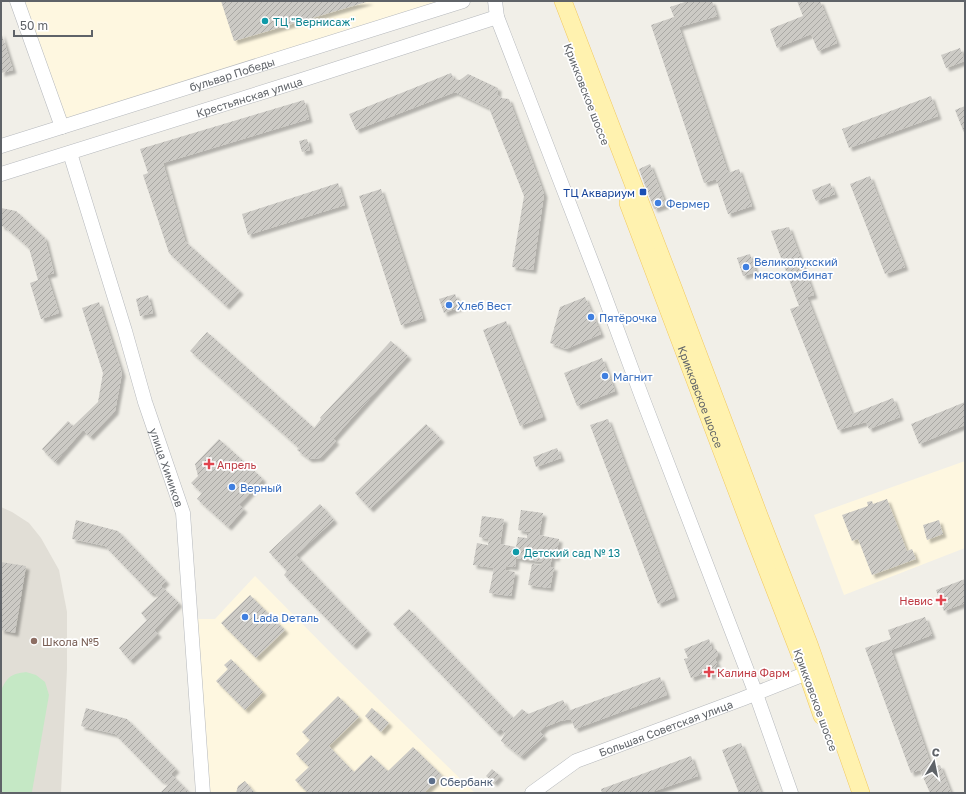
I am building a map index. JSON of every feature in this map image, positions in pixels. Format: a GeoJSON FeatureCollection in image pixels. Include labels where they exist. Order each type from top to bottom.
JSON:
{"type":"FeatureCollection","features":[{"type":"Feature","properties":{"kind":"main road","name":"Крикковское шоссе"},"geometry":{"type":"LineString","coordinates":[[552,1],[732,479],[807,673],[850,793]]}},
{"type":"Feature","properties":{"kind":"main road"},"geometry":{"type":"LineString","coordinates":[[563,1],[809,644],[861,793]]}},
{"type":"Feature","properties":{"kind":"street"},"geometry":{"type":"LineString","coordinates":[[17,1],[62,127]]}},
{"type":"Feature","properties":{"kind":"street","name":"бульвар Победы"},"geometry":{"type":"LineString","coordinates":[[1,146],[463,1]]}},
{"type":"Feature","properties":{"kind":"street"},"geometry":{"type":"LineString","coordinates":[[495,1],[497,17],[756,694],[791,793]]}},
{"type":"Feature","properties":{"kind":"street","name":"Крестьянская улица"},"geometry":{"type":"LineString","coordinates":[[1,174],[497,17]]}},
{"type":"Feature","properties":{"kind":"street","name":"улица Химиков"},"geometry":{"type":"LineString","coordinates":[[70,153],[125,331],[145,402],[183,512],[203,793]]}},
{"type":"Feature","properties":{"kind":"street","name":"Большая Советская улица"},"geometry":{"type":"LineString","coordinates":[[532,793],[576,761],[756,694],[807,673]]}},
{"type":"Feature","properties":{"kind":"shaded area"},"geometry":{"type":"Polygon","coordinates":[[[21,1],[456,1],[62,127],[21,1]]]}},
{"type":"Feature","properties":{"kind":"shaded area"},"geometry":{"type":"Polygon","coordinates":[[[965,461],[965,548],[844,595],[814,515],[965,461]]]}},
{"type":"Feature","properties":{"kind":"shaded area","name":"Школа №5"},"geometry":{"type":"Polygon","coordinates":[[[1,507],[29,523],[41,538],[59,570],[67,612],[67,669],[61,793],[1,793],[1,507]]]}},
{"type":"Feature","properties":{"kind":"shaded area"},"geometry":{"type":"Polygon","coordinates":[[[255,576],[337,659],[475,793],[203,793],[190,619],[215,619],[255,576]]]}},
{"type":"Feature","properties":{"kind":"green space"},"geometry":{"type":"Polygon","coordinates":[[[26,672],[36,675],[45,682],[49,695],[32,792],[1,793],[1,690],[10,676],[26,672]]]}},
{"type":"Feature","properties":{"kind":"building","name":"ТЦ \"Вернисаж\""},"geometry":{"type":"Polygon","coordinates":[[[221,1],[370,1],[234,41],[221,1]]]}},
{"type":"Feature","properties":{"kind":"building"},"geometry":{"type":"Polygon","coordinates":[[[688,1],[712,1],[717,16],[679,27],[728,173],[739,169],[752,206],[728,214],[716,179],[704,183],[651,25],[674,17],[670,7],[688,1]]]}},
{"type":"Feature","properties":{"kind":"building"},"geometry":{"type":"Polygon","coordinates":[[[797,1],[820,1],[837,43],[818,51],[811,34],[777,48],[770,29],[803,16],[797,1]]]}},
{"type":"Feature","properties":{"kind":"building"},"geometry":{"type":"Polygon","coordinates":[[[1,32],[13,70],[1,73],[1,32]]]}},
{"type":"Feature","properties":{"kind":"building"},"geometry":{"type":"Polygon","coordinates":[[[960,48],[965,61],[946,68],[941,55],[960,48]]]}},
{"type":"Feature","properties":{"kind":"building"},"geometry":{"type":"Polygon","coordinates":[[[451,73],[454,79],[460,80],[468,74],[498,88],[497,95],[501,98],[509,99],[544,194],[533,270],[512,267],[524,196],[489,108],[455,92],[356,130],[349,114],[451,73]]]}},
{"type":"Feature","properties":{"kind":"building"},"geometry":{"type":"Polygon","coordinates":[[[931,96],[938,116],[849,148],[842,129],[931,96]]]}},
{"type":"Feature","properties":{"kind":"building"},"geometry":{"type":"Polygon","coordinates":[[[304,100],[309,119],[163,163],[185,241],[240,291],[226,306],[169,253],[143,175],[148,173],[140,149],[304,100]]]}},
{"type":"Feature","properties":{"kind":"building"},"geometry":{"type":"Polygon","coordinates":[[[965,106],[965,135],[955,110],[965,106]]]}},
{"type":"Feature","properties":{"kind":"building"},"geometry":{"type":"Polygon","coordinates":[[[307,139],[310,150],[302,152],[299,141],[307,139]]]}},
{"type":"Feature","properties":{"kind":"building"},"geometry":{"type":"Polygon","coordinates":[[[650,164],[666,205],[654,209],[639,169],[650,164]]]}},
{"type":"Feature","properties":{"kind":"building"},"geometry":{"type":"Polygon","coordinates":[[[870,176],[905,267],[885,274],[850,184],[870,176]]]}},
{"type":"Feature","properties":{"kind":"building"},"geometry":{"type":"Polygon","coordinates":[[[338,183],[345,205],[248,235],[242,214],[338,183]]]}},
{"type":"Feature","properties":{"kind":"building"},"geometry":{"type":"Polygon","coordinates":[[[830,183],[835,194],[816,201],[812,190],[830,183]]]}},
{"type":"Feature","properties":{"kind":"building"},"geometry":{"type":"Polygon","coordinates":[[[381,189],[423,318],[401,325],[359,196],[381,189]]]}},
{"type":"Feature","properties":{"kind":"building"},"geometry":{"type":"Polygon","coordinates":[[[1,208],[16,211],[45,238],[54,273],[47,275],[59,313],[41,319],[30,283],[38,280],[29,248],[5,227],[1,226],[1,208]]]}},
{"type":"Feature","properties":{"kind":"building"},"geometry":{"type":"Polygon","coordinates":[[[789,227],[814,295],[807,297],[852,414],[893,398],[900,417],[869,429],[866,422],[838,430],[790,309],[799,306],[771,231],[789,227]]]}},
{"type":"Feature","properties":{"kind":"building"},"geometry":{"type":"Polygon","coordinates":[[[750,254],[756,272],[743,276],[737,258],[750,254]]]}},
{"type":"Feature","properties":{"kind":"building"},"geometry":{"type":"Polygon","coordinates":[[[455,294],[460,307],[444,313],[439,299],[455,294]]]}},
{"type":"Feature","properties":{"kind":"building"},"geometry":{"type":"Polygon","coordinates":[[[148,295],[153,313],[140,316],[136,299],[148,295]]]}},
{"type":"Feature","properties":{"kind":"building"},"geometry":{"type":"Polygon","coordinates":[[[585,297],[601,334],[566,349],[550,343],[560,307],[585,297]]]}},
{"type":"Feature","properties":{"kind":"building"},"geometry":{"type":"Polygon","coordinates":[[[99,302],[122,373],[115,411],[90,437],[83,430],[55,462],[42,449],[68,421],[73,426],[98,402],[103,373],[82,308],[99,302]]]}},
{"type":"Feature","properties":{"kind":"building"},"geometry":{"type":"Polygon","coordinates":[[[506,321],[543,417],[520,426],[483,330],[506,321]]]}},
{"type":"Feature","properties":{"kind":"building"},"geometry":{"type":"Polygon","coordinates":[[[207,332],[314,428],[321,419],[320,418],[391,341],[408,356],[333,439],[336,441],[320,458],[309,459],[297,450],[299,448],[190,351],[207,332]]]}},
{"type":"Feature","properties":{"kind":"building"},"geometry":{"type":"Polygon","coordinates":[[[602,358],[615,391],[577,406],[564,373],[602,358]]]}},
{"type":"Feature","properties":{"kind":"building"},"geometry":{"type":"Polygon","coordinates":[[[965,402],[965,425],[919,444],[911,424],[965,402]]]}},
{"type":"Feature","properties":{"kind":"building"},"geometry":{"type":"Polygon","coordinates":[[[608,419],[675,597],[658,604],[590,425],[608,419]]]}},
{"type":"Feature","properties":{"kind":"building"},"geometry":{"type":"Polygon","coordinates":[[[426,424],[441,439],[370,509],[355,493],[426,424]]]}},
{"type":"Feature","properties":{"kind":"building"},"geometry":{"type":"Polygon","coordinates":[[[219,439],[263,479],[239,505],[244,509],[228,527],[197,499],[202,493],[191,483],[198,476],[195,464],[219,439]]]}},
{"type":"Feature","properties":{"kind":"building"},"geometry":{"type":"Polygon","coordinates":[[[557,448],[561,458],[536,467],[533,457],[557,448]]]}},
{"type":"Feature","properties":{"kind":"building"},"geometry":{"type":"Polygon","coordinates":[[[887,499],[907,551],[912,549],[916,559],[872,575],[858,539],[852,541],[842,515],[868,506],[867,502],[872,501],[873,504],[887,499]]]}},
{"type":"Feature","properties":{"kind":"building"},"geometry":{"type":"Polygon","coordinates":[[[320,504],[334,520],[296,555],[368,631],[353,646],[284,575],[287,571],[269,552],[320,504]]]}},
{"type":"Feature","properties":{"kind":"building","name":"Детский сад № 13"},"geometry":{"type":"Polygon","coordinates":[[[521,510],[543,513],[539,535],[559,539],[556,558],[552,557],[550,567],[554,567],[550,588],[528,585],[532,564],[541,565],[541,562],[516,558],[515,567],[506,566],[505,570],[515,572],[511,596],[489,593],[494,568],[473,565],[477,543],[488,545],[489,539],[479,537],[482,516],[504,519],[500,544],[516,547],[518,537],[527,538],[527,534],[529,534],[529,532],[518,530],[521,510]]]}},
{"type":"Feature","properties":{"kind":"building"},"geometry":{"type":"Polygon","coordinates":[[[76,520],[118,531],[166,581],[161,586],[179,603],[154,630],[158,634],[130,661],[119,648],[147,620],[141,613],[158,597],[153,592],[151,594],[105,546],[72,539],[76,520]]]}},
{"type":"Feature","properties":{"kind":"building"},"geometry":{"type":"Polygon","coordinates":[[[939,520],[943,534],[927,540],[923,525],[939,520]]]}},
{"type":"Feature","properties":{"kind":"building"},"geometry":{"type":"Polygon","coordinates":[[[1,562],[26,566],[15,633],[1,630],[1,562]]]}},
{"type":"Feature","properties":{"kind":"building"},"geometry":{"type":"Polygon","coordinates":[[[965,579],[965,603],[944,611],[936,590],[965,579]]]}},
{"type":"Feature","properties":{"kind":"building"},"geometry":{"type":"Polygon","coordinates":[[[250,595],[285,630],[256,658],[221,623],[250,595]]]}},
{"type":"Feature","properties":{"kind":"building"},"geometry":{"type":"Polygon","coordinates":[[[409,609],[513,718],[522,709],[528,714],[563,700],[568,711],[660,677],[667,695],[575,729],[571,719],[560,721],[545,727],[540,732],[544,736],[521,757],[501,741],[505,733],[501,729],[497,733],[393,624],[409,609]]]}},
{"type":"Feature","properties":{"kind":"building"},"geometry":{"type":"Polygon","coordinates":[[[925,617],[932,635],[891,650],[932,768],[940,765],[951,793],[930,793],[920,770],[911,773],[865,648],[891,639],[888,630],[925,617]]]}},
{"type":"Feature","properties":{"kind":"building"},"geometry":{"type":"Polygon","coordinates":[[[709,639],[712,649],[716,649],[718,652],[718,656],[715,659],[717,663],[711,676],[705,673],[691,678],[684,659],[688,658],[684,649],[709,639]]]}},
{"type":"Feature","properties":{"kind":"building"},"geometry":{"type":"Polygon","coordinates":[[[231,659],[263,692],[245,710],[216,681],[228,669],[224,665],[231,659]]]}},
{"type":"Feature","properties":{"kind":"building"},"geometry":{"type":"Polygon","coordinates":[[[338,696],[359,717],[329,746],[354,772],[371,755],[388,771],[413,747],[442,775],[424,793],[308,793],[295,780],[309,767],[296,754],[310,740],[302,732],[338,696]]]}},
{"type":"Feature","properties":{"kind":"building"},"geometry":{"type":"Polygon","coordinates":[[[86,708],[127,719],[176,769],[171,774],[188,791],[186,793],[160,793],[168,785],[162,780],[161,781],[115,734],[81,726],[86,708]]]}},
{"type":"Feature","properties":{"kind":"building"},"geometry":{"type":"Polygon","coordinates":[[[372,708],[389,723],[381,732],[365,716],[372,708]]]}},
{"type":"Feature","properties":{"kind":"building"},"geometry":{"type":"Polygon","coordinates":[[[741,743],[761,793],[739,793],[722,750],[741,743]]]}},
{"type":"Feature","properties":{"kind":"building"},"geometry":{"type":"Polygon","coordinates":[[[691,756],[698,776],[649,793],[602,793],[601,789],[691,756]]]}},
{"type":"Feature","properties":{"kind":"building"},"geometry":{"type":"Polygon","coordinates":[[[492,769],[500,776],[494,783],[486,776],[492,769]]]}},
{"type":"Feature","properties":{"kind":"building"},"geometry":{"type":"Polygon","coordinates":[[[245,781],[255,793],[236,793],[238,786],[245,781]]]}},
{"type":"Feature","properties":{"kind":"place","name":"ТЦ \"Вернисаж\""},"geometry":{"type":"Point","coordinates":[265,21]}},
{"type":"Feature","properties":{"kind":"place","name":"ТЦ Аквариум"},"geometry":{"type":"Point","coordinates":[643,192]}},
{"type":"Feature","properties":{"kind":"place","name":"Фермер"},"geometry":{"type":"Point","coordinates":[658,203]}},
{"type":"Feature","properties":{"kind":"place","name":"Великолукский мясокомбинат"},"geometry":{"type":"Point","coordinates":[746,267]}},
{"type":"Feature","properties":{"kind":"place","name":"Хлеб Вест"},"geometry":{"type":"Point","coordinates":[449,305]}},
{"type":"Feature","properties":{"kind":"place","name":"Пятёрочка"},"geometry":{"type":"Point","coordinates":[591,317]}},
{"type":"Feature","properties":{"kind":"place","name":"Магнит"},"geometry":{"type":"Point","coordinates":[605,376]}},
{"type":"Feature","properties":{"kind":"place","name":"Апрель"},"geometry":{"type":"Point","coordinates":[209,464]}},
{"type":"Feature","properties":{"kind":"place","name":"Верный"},"geometry":{"type":"Point","coordinates":[232,487]}},
{"type":"Feature","properties":{"kind":"place","name":"Детский сад № 13"},"geometry":{"type":"Point","coordinates":[516,552]}},
{"type":"Feature","properties":{"kind":"place","name":"Невис"},"geometry":{"type":"Point","coordinates":[941,600]}},
{"type":"Feature","properties":{"kind":"place","name":"Lada Dеталь"},"geometry":{"type":"Point","coordinates":[245,617]}},
{"type":"Feature","properties":{"kind":"place","name":"Школа №5"},"geometry":{"type":"Point","coordinates":[34,641]}},
{"type":"Feature","properties":{"kind":"place","name":"Калина Фарм"},"geometry":{"type":"Point","coordinates":[709,672]}},
{"type":"Feature","properties":{"kind":"place","name":"Сбербанк"},"geometry":{"type":"Point","coordinates":[432,781]}}]}
